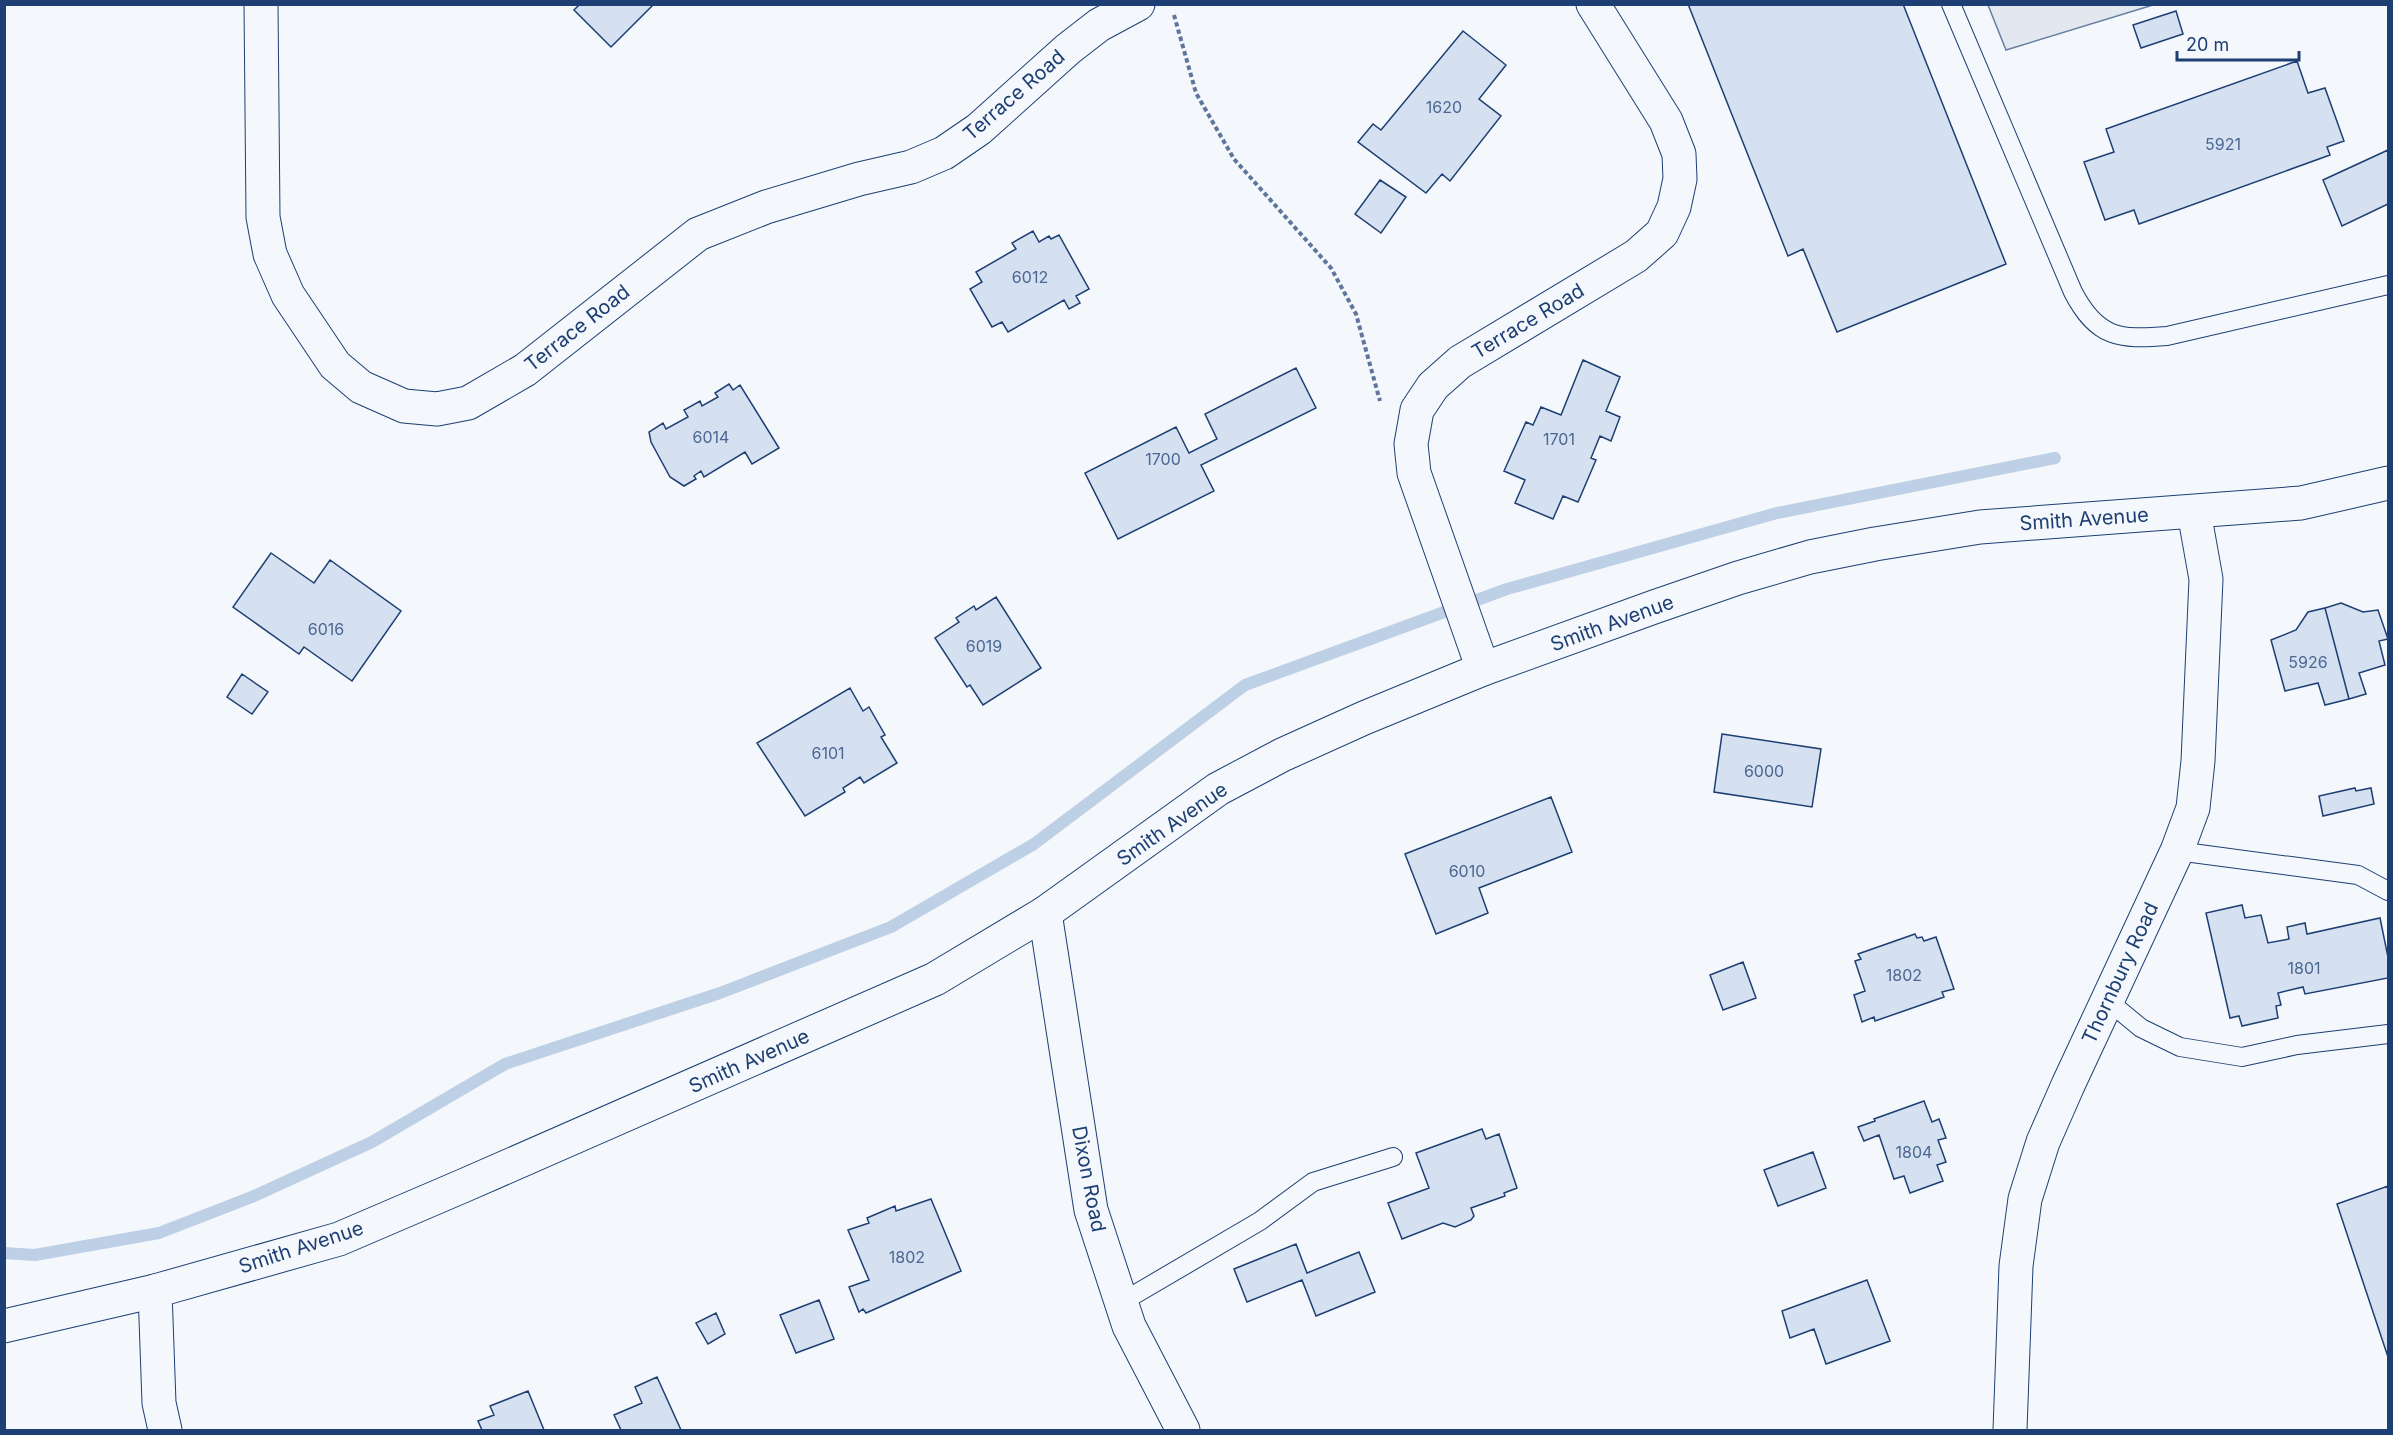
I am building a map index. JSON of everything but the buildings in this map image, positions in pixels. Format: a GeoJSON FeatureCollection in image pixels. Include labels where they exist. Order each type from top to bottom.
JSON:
{"type":"FeatureCollection","features":[{"type":"Feature","properties":{"kind":"street","name":"Terrace Road"},"geometry":{"type":"LineString","coordinates":[[261,4],[263,217],[270,254],[288,295],[335,366],[361,387],[404,406],[437,409],[468,404],[525,370],[698,234],[766,207],[860,179],[911,167],[944,153],[979,129],[1068,49],[1099,25],[1138,4]]}},
{"type":"Feature","properties":{"kind":"street","name":"Terrace Road"},"geometry":{"type":"LineString","coordinates":[[1483,669],[1414,473],[1412,444],[1417,410],[1433,386],[1460,362],[1636,256],[1662,233],[1674,207],[1680,180],[1679,154],[1666,121],[1593,4]]}},
{"type":"Feature","properties":{"kind":"street","name":"Smith Avenue"},"geometry":{"type":"LineString","coordinates":[[4,1326],[155,1291],[339,1239],[465,1185],[935,979],[1045,913],[1218,789],[1282,755],[1483,669],[1738,578],[1810,557],[1980,527],[2301,503],[2388,483]]}},
{"type":"Feature","properties":{"kind":"street","name":"Thornbury Road"},"geometry":{"type":"LineString","coordinates":[[2010,1431],[2016,1266],[2025,1199],[2043,1142],[2177,851],[2193,808],[2198,761],[2206,579],[2194,512]]}},
{"type":"Feature","properties":{"kind":"street","name":"Dixon Road"},"geometry":{"type":"LineString","coordinates":[[1045,913],[1091,1210],[1129,1326],[1183,1431]]}},
{"type":"Feature","properties":{"kind":"street"},"geometry":{"type":"LineString","coordinates":[[155,1291],[159,1403],[165,1431]]}},
{"type":"Feature","properties":{"kind":"lane"},"geometry":{"type":"LineString","coordinates":[[1951,4],[2073,292],[2085,315],[2108,332],[2132,339],[2167,336],[2388,285]]}},
{"type":"Feature","properties":{"kind":"lane"},"geometry":{"type":"LineString","coordinates":[[2177,851],[2358,875],[2388,891]]}},
{"type":"Feature","properties":{"kind":"lane"},"geometry":{"type":"LineString","coordinates":[[2107,1000],[2141,1028],[2180,1047],[2242,1057],[2297,1045],[2388,1034]]}},
{"type":"Feature","properties":{"kind":"lane"},"geometry":{"type":"LineString","coordinates":[[1122,1302],[1260,1221],[1313,1182],[1393,1156]]}},
{"type":"Feature","properties":{"kind":"path"},"geometry":{"type":"LineString","coordinates":[[1172,10],[1196,93],[1234,159],[1331,268],[1356,314],[1385,417],[1412,444]]}},
{"type":"Feature","properties":{"kind":"shaded area"},"geometry":{"type":"Polygon","coordinates":[[[1988,5],[2153,5],[2006,50],[1988,5]]]}},
{"type":"Feature","properties":{"kind":"waterway"},"geometry":{"type":"LineString","coordinates":[[4,1253],[35,1255],[159,1233],[254,1196],[372,1142],[505,1064],[720,993],[891,927],[1034,844],[1245,685],[1507,589],[1777,513],[2055,458]]}}]}
